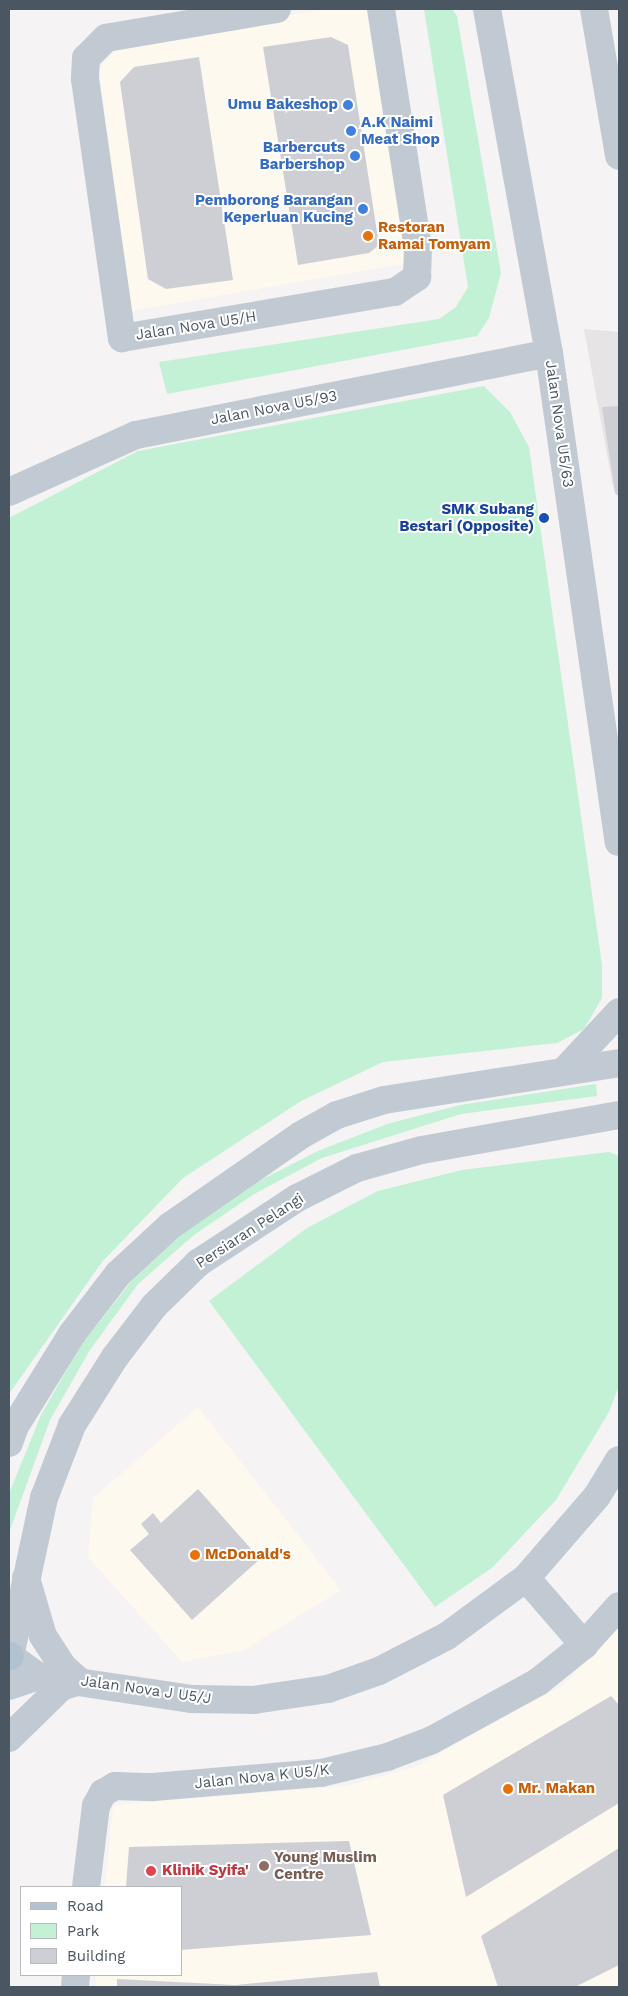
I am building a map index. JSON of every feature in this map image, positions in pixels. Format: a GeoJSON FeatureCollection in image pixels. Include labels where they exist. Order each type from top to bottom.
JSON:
{"type":"FeatureCollection","features":[{"type":"Feature","properties":{"kind":"street","name":"Jalan Nova U5/H"},"geometry":{"type":"LineString","coordinates":[[277,9],[106,38],[86,58],[85,79],[122,338],[395,292],[417,277],[418,248],[381,9]]}},
{"type":"Feature","properties":{"kind":"street","name":"Jalan Nova U5/63"},"geometry":{"type":"LineString","coordinates":[[487,9],[549,353],[619,842]]}},
{"type":"Feature","properties":{"kind":"street"},"geometry":{"type":"LineString","coordinates":[[594,9],[619,156]]}},
{"type":"Feature","properties":{"kind":"street","name":"Jalan Nova U5/93"},"geometry":{"type":"LineString","coordinates":[[9,492],[136,435],[549,353]]}},
{"type":"Feature","properties":{"kind":"street"},"geometry":{"type":"LineString","coordinates":[[565,1070],[619,1012]]}},
{"type":"Feature","properties":{"kind":"street"},"geometry":{"type":"LineString","coordinates":[[9,1443],[14,1426],[72,1334],[118,1274],[170,1226],[301,1135],[337,1115],[384,1100],[619,1063]]}},
{"type":"Feature","properties":{"kind":"street","name":"Persiaran Pelangi"},"geometry":{"type":"LineString","coordinates":[[9,1658],[24,1573],[44,1498],[72,1425],[115,1357],[154,1306],[198,1263],[297,1198],[357,1168],[422,1150],[619,1115]]}},
{"type":"Feature","properties":{"kind":"street"},"geometry":{"type":"LineString","coordinates":[[586,1121],[619,1135]]}},
{"type":"Feature","properties":{"kind":"street","name":"Jalan Nova J U5/J"},"geometry":{"type":"LineString","coordinates":[[9,1658],[38,1676],[192,1699],[254,1700],[328,1689],[379,1671],[447,1636],[526,1578],[598,1496],[619,1460]]}},
{"type":"Feature","properties":{"kind":"street"},"geometry":{"type":"LineString","coordinates":[[24,1573],[43,1636],[64,1668],[79,1681]]}},
{"type":"Feature","properties":{"kind":"street"},"geometry":{"type":"LineString","coordinates":[[526,1578],[584,1645]]}},
{"type":"Feature","properties":{"kind":"street","name":"Jalan Nova K U5/K"},"geometry":{"type":"LineString","coordinates":[[86,1886],[96,1806],[103,1794],[114,1786],[153,1787],[321,1773],[387,1757],[432,1740],[538,1682],[584,1645],[619,1606]]}},
{"type":"Feature","properties":{"kind":"street"},"geometry":{"type":"LineString","coordinates":[[9,1686],[38,1676]]}},
{"type":"Feature","properties":{"kind":"street"},"geometry":{"type":"LineString","coordinates":[[9,1738],[61,1687],[79,1681]]}},
{"type":"Feature","properties":{"kind":"shaded area"},"geometry":{"type":"Polygon","coordinates":[[[324,9],[371,9],[408,263],[131,311],[99,69],[118,47],[324,9]]]}},
{"type":"Feature","properties":{"kind":"shaded area"},"geometry":{"type":"Polygon","coordinates":[[[584,329],[619,332],[619,492],[613,487],[584,329]]]}},
{"type":"Feature","properties":{"kind":"shaded area"},"geometry":{"type":"Polygon","coordinates":[[[198,1407],[341,1590],[244,1650],[182,1662],[88,1557],[93,1498],[198,1407]]]}},
{"type":"Feature","properties":{"kind":"shaded area"},"geometry":{"type":"Polygon","coordinates":[[[619,1625],[619,1987],[95,1987],[97,1976],[182,1976],[182,1886],[105,1886],[113,1805],[346,1786],[415,1767],[563,1685],[619,1625]]]}},
{"type":"Feature","properties":{"kind":"green space"},"geometry":{"type":"Polygon","coordinates":[[[424,9],[452,9],[457,16],[501,273],[489,318],[477,336],[167,394],[159,362],[439,319],[456,307],[468,287],[424,9]]]}},
{"type":"Feature","properties":{"kind":"green space"},"geometry":{"type":"Polygon","coordinates":[[[484,386],[510,412],[529,447],[602,965],[602,998],[584,1029],[557,1043],[383,1062],[301,1101],[183,1178],[102,1262],[9,1394],[9,518],[138,451],[484,386]]]}},
{"type":"Feature","properties":{"kind":"green space"},"geometry":{"type":"Polygon","coordinates":[[[596,1084],[597,1096],[461,1114],[322,1158],[254,1194],[194,1235],[138,1284],[90,1350],[50,1420],[9,1533],[10,1491],[41,1415],[81,1345],[133,1279],[189,1228],[249,1186],[318,1151],[387,1124],[460,1105],[596,1084]]]}},
{"type":"Feature","properties":{"kind":"green space"},"geometry":{"type":"Polygon","coordinates":[[[609,1152],[619,1156],[619,1386],[609,1412],[556,1500],[493,1567],[435,1607],[209,1301],[307,1228],[378,1191],[462,1170],[609,1152]]]}},
{"type":"Feature","properties":{"kind":"building"},"geometry":{"type":"Polygon","coordinates":[[[331,37],[348,45],[379,245],[369,253],[298,265],[263,47],[331,37]]]}},
{"type":"Feature","properties":{"kind":"building"},"geometry":{"type":"Polygon","coordinates":[[[199,57],[233,280],[166,289],[148,279],[120,82],[134,67],[199,57]]]}},
{"type":"Feature","properties":{"kind":"building"},"geometry":{"type":"Polygon","coordinates":[[[619,406],[619,497],[615,493],[602,407],[619,406]]]}},
{"type":"Feature","properties":{"kind":"building","name":"McDonald's"},"geometry":{"type":"Polygon","coordinates":[[[198,1489],[260,1559],[192,1620],[130,1550],[149,1534],[141,1524],[153,1513],[161,1523],[198,1489]]]}},
{"type":"Feature","properties":{"kind":"building"},"geometry":{"type":"Polygon","coordinates":[[[611,1696],[619,1705],[619,1803],[466,1897],[443,1795],[611,1696]]]}},
{"type":"Feature","properties":{"kind":"building"},"geometry":{"type":"Polygon","coordinates":[[[349,1841],[371,1935],[182,1950],[182,1886],[126,1886],[129,1847],[349,1841]]]}},
{"type":"Feature","properties":{"kind":"building"},"geometry":{"type":"Polygon","coordinates":[[[619,1848],[619,1965],[575,1987],[498,1987],[481,1936],[619,1848]]]}},
{"type":"Feature","properties":{"kind":"building"},"geometry":{"type":"Polygon","coordinates":[[[377,1972],[380,1987],[117,1987],[117,1979],[235,1985],[377,1972]]]}},
{"type":"Feature","properties":{"kind":"place","name":"Umu Bakeshop"},"geometry":{"type":"Point","coordinates":[348,105]}},
{"type":"Feature","properties":{"kind":"place","name":"A.K Naimi Meat Shop"},"geometry":{"type":"Point","coordinates":[351,131]}},
{"type":"Feature","properties":{"kind":"place","name":"Barbercuts Barbershop"},"geometry":{"type":"Point","coordinates":[355,156]}},
{"type":"Feature","properties":{"kind":"place","name":"Pemborong Barangan Keperluan Kucing"},"geometry":{"type":"Point","coordinates":[363,209]}},
{"type":"Feature","properties":{"kind":"place","name":"Restoran Ramai Tomyam"},"geometry":{"type":"Point","coordinates":[368,236]}},
{"type":"Feature","properties":{"kind":"place","name":"SMK Subang Bestari (Opposite)"},"geometry":{"type":"Point","coordinates":[544,518]}},
{"type":"Feature","properties":{"kind":"place","name":"McDonald's"},"geometry":{"type":"Point","coordinates":[195,1555]}},
{"type":"Feature","properties":{"kind":"place","name":"Mr. Makan"},"geometry":{"type":"Point","coordinates":[508,1789]}},
{"type":"Feature","properties":{"kind":"place","name":"Young Muslim Centre"},"geometry":{"type":"Point","coordinates":[264,1866]}},
{"type":"Feature","properties":{"kind":"place","name":"Klinik Syifa'"},"geometry":{"type":"Point","coordinates":[151,1871]}}]}
